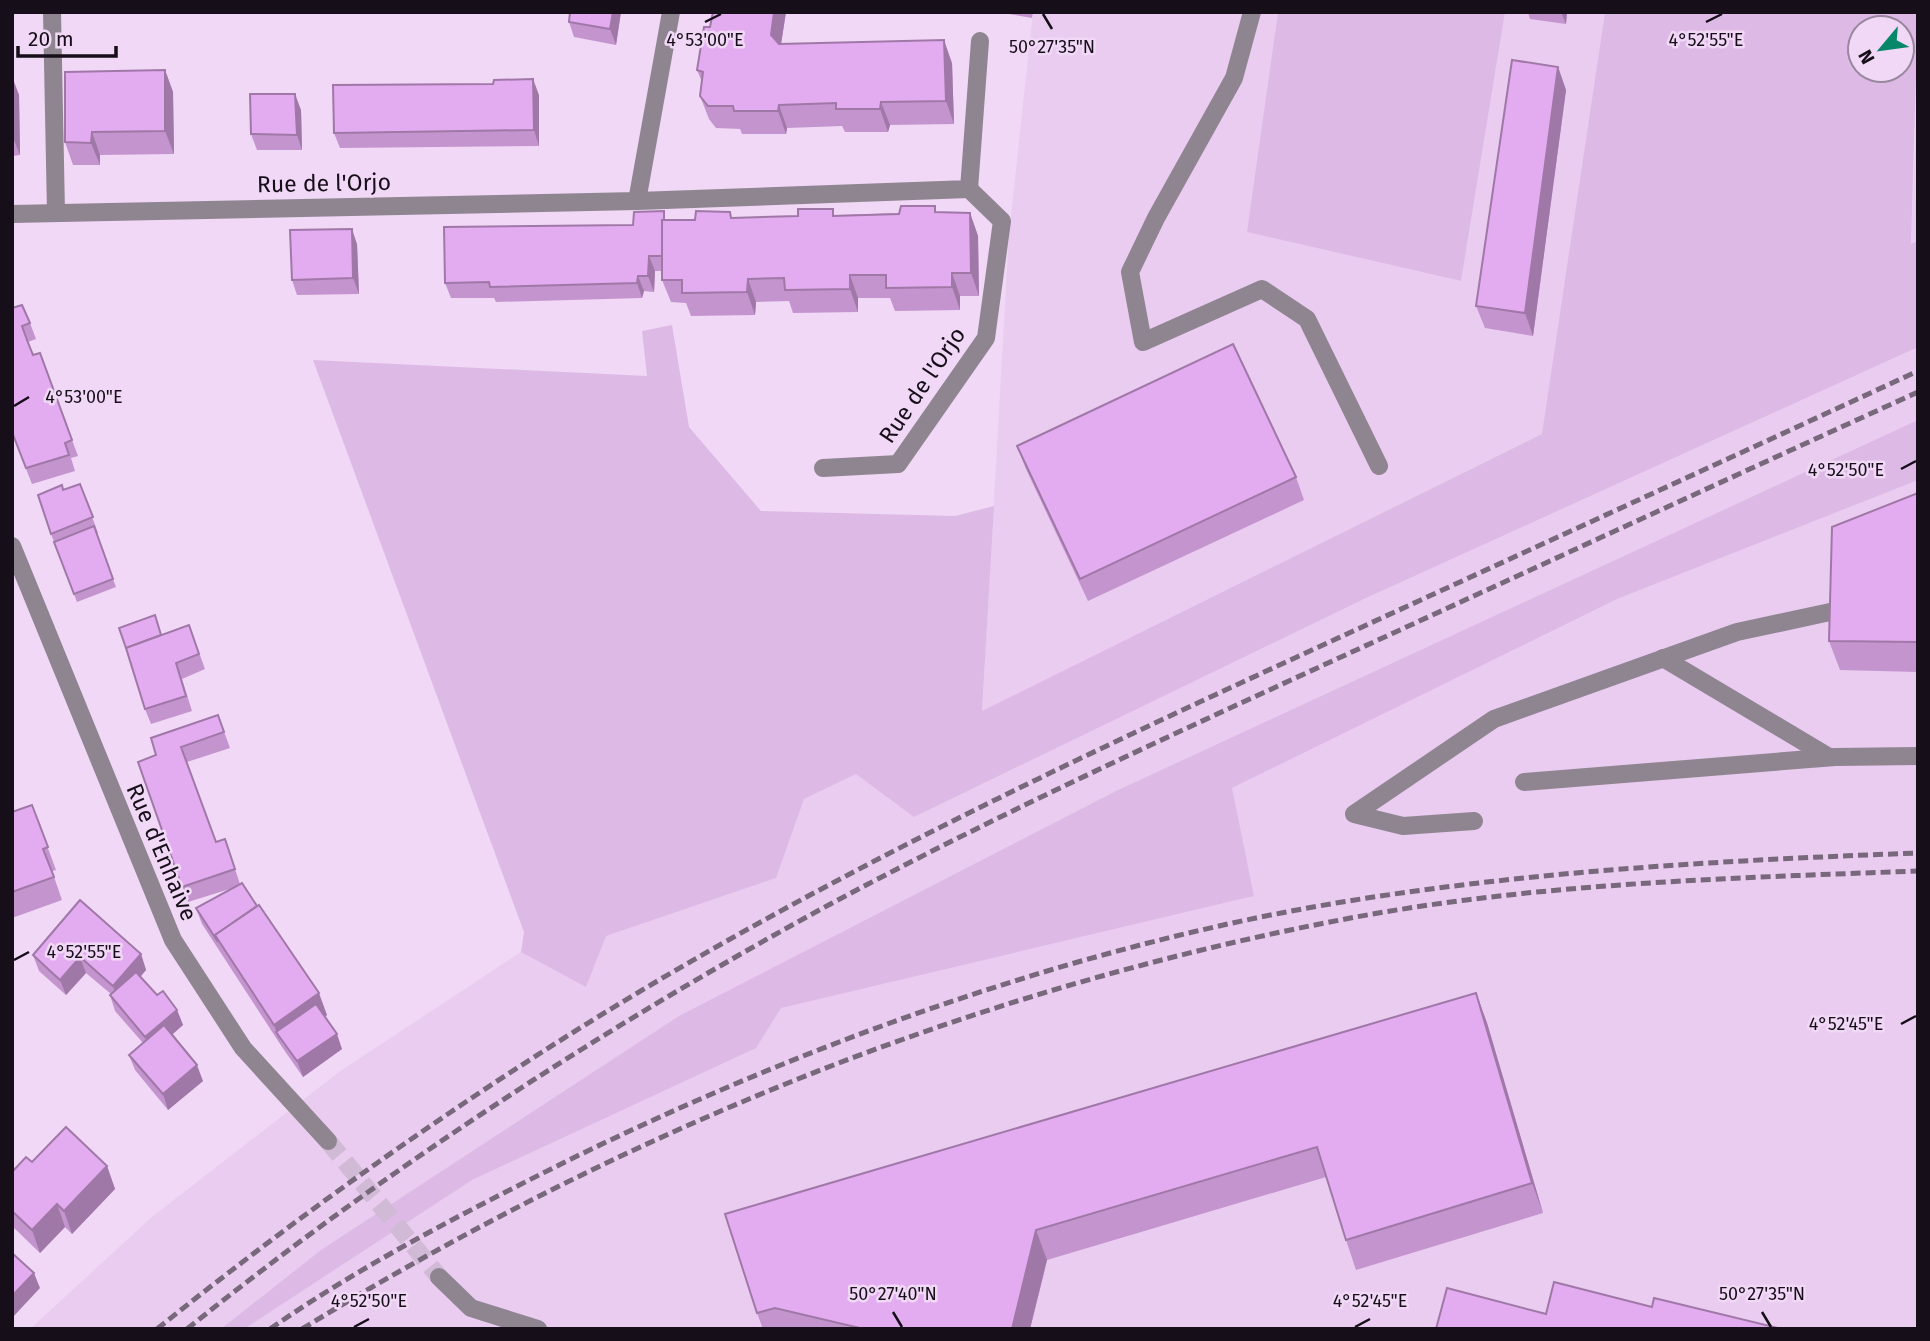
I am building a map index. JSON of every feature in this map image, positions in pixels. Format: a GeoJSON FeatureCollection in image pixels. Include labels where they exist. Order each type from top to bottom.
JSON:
{"type":"FeatureCollection","features":[{"type":"Feature","properties":{"kind":"street"},"geometry":{"type":"LineString","coordinates":[[52,12],[56,213]]}},
{"type":"Feature","properties":{"kind":"street"},"geometry":{"type":"LineString","coordinates":[[637,201],[671,12]]}},
{"type":"Feature","properties":{"kind":"street"},"geometry":{"type":"LineString","coordinates":[[1252,12],[1234,78],[1156,218],[1130,272],[1143,342],[1262,289],[1307,319],[1379,466]]}},
{"type":"Feature","properties":{"kind":"street"},"geometry":{"type":"LineString","coordinates":[[969,189],[981,41]]}},
{"type":"Feature","properties":{"kind":"street","name":"Rue de l'Orjo"},"geometry":{"type":"LineString","coordinates":[[12,214],[637,201],[969,189],[1002,220],[986,338],[898,464],[823,468]]}},
{"type":"Feature","properties":{"kind":"street","name":"Rue d'Enhaive"},"geometry":{"type":"LineString","coordinates":[[12,546],[173,940],[243,1048],[327,1141]]}},
{"type":"Feature","properties":{"kind":"street"},"geometry":{"type":"LineString","coordinates":[[1474,821],[1404,826],[1354,814],[1494,719],[1737,632],[1830,612]]}},
{"type":"Feature","properties":{"kind":"street"},"geometry":{"type":"LineString","coordinates":[[1663,658],[1829,757]]}},
{"type":"Feature","properties":{"kind":"street"},"geometry":{"type":"LineString","coordinates":[[1524,782],[1829,757],[1918,756]]}},
{"type":"Feature","properties":{"kind":"street"},"geometry":{"type":"LineString","coordinates":[[439,1277],[471,1308],[538,1329]]}},
{"type":"Feature","properties":{"kind":"shaded area"},"geometry":{"type":"Polygon","coordinates":[[[1033,12],[1278,12],[1248,232],[1460,281],[1505,12],[1605,12],[1543,433],[1911,245],[1918,71],[1918,1329],[30,1329],[152,1217],[339,1072],[521,952],[691,855],[982,711],[1009,235],[1033,12]],[[1231,788],[785,1006],[1254,896],[1231,788]]]}},
{"type":"Feature","properties":{"kind":"shaded area"},"geometry":{"type":"Polygon","coordinates":[[[1278,12],[1505,12],[1461,281],[1247,232],[1278,12]]]}},
{"type":"Feature","properties":{"kind":"shaded area"},"geometry":{"type":"Polygon","coordinates":[[[1605,12],[1918,12],[1916,78],[1916,14],[1846,14],[1846,84],[1916,84],[1911,244],[1918,241],[1918,347],[1366,598],[914,817],[856,774],[804,799],[776,878],[606,936],[586,987],[521,952],[524,932],[313,360],[647,376],[642,331],[672,325],[689,427],[761,511],[955,516],[994,506],[982,711],[1542,434],[1605,12]]]}},
{"type":"Feature","properties":{"kind":"shaded area"},"geometry":{"type":"Polygon","coordinates":[[[1918,420],[1918,480],[1617,599],[1232,788],[1254,896],[781,1008],[756,1048],[472,1180],[244,1329],[221,1329],[321,1250],[679,1016],[1116,791],[1918,420]]]}},
{"type":"Feature","properties":{"kind":"building"},"geometry":{"type":"Polygon","coordinates":[[[570,12],[613,12],[610,29],[569,22],[570,12]]]}},
{"type":"Feature","properties":{"kind":"building"},"geometry":{"type":"Polygon","coordinates":[[[713,12],[774,12],[771,35],[779,44],[944,40],[946,101],[881,102],[880,109],[836,109],[836,103],[779,105],[778,111],[734,111],[733,106],[708,106],[700,96],[703,72],[697,70],[704,27],[710,27],[713,12]]]}},
{"type":"Feature","properties":{"kind":"building"},"geometry":{"type":"Polygon","coordinates":[[[1512,60],[1558,67],[1525,313],[1476,306],[1512,60]]]}},
{"type":"Feature","properties":{"kind":"building"},"geometry":{"type":"Polygon","coordinates":[[[165,70],[165,131],[92,132],[91,143],[65,142],[65,72],[165,70]]]}},
{"type":"Feature","properties":{"kind":"building"},"geometry":{"type":"Polygon","coordinates":[[[12,79],[14,140],[12,140],[12,79]]]}},
{"type":"Feature","properties":{"kind":"building"},"geometry":{"type":"Polygon","coordinates":[[[533,79],[534,130],[334,133],[333,85],[493,84],[494,80],[533,79]]]}},
{"type":"Feature","properties":{"kind":"building"},"geometry":{"type":"Polygon","coordinates":[[[250,94],[295,94],[297,135],[251,134],[250,94]]]}},
{"type":"Feature","properties":{"kind":"building"},"geometry":{"type":"Polygon","coordinates":[[[901,206],[935,206],[935,212],[970,213],[971,273],[952,273],[952,287],[886,288],[886,275],[850,275],[850,289],[785,290],[784,278],[748,279],[747,292],[682,293],[682,280],[662,280],[662,220],[695,220],[696,211],[730,212],[731,218],[798,216],[798,209],[833,209],[833,216],[899,214],[901,206]]]}},
{"type":"Feature","properties":{"kind":"building"},"geometry":{"type":"Polygon","coordinates":[[[664,211],[662,256],[649,256],[648,276],[638,276],[637,283],[490,287],[489,282],[445,283],[444,227],[633,225],[634,212],[664,211]]]}},
{"type":"Feature","properties":{"kind":"building"},"geometry":{"type":"Polygon","coordinates":[[[352,229],[353,278],[292,280],[290,230],[352,229]]]}},
{"type":"Feature","properties":{"kind":"building"},"geometry":{"type":"Polygon","coordinates":[[[22,305],[30,323],[22,326],[27,340],[33,355],[40,353],[72,440],[65,443],[69,455],[26,468],[12,432],[12,308],[22,305]]]}},
{"type":"Feature","properties":{"kind":"building"},"geometry":{"type":"Polygon","coordinates":[[[1233,344],[1296,477],[1080,579],[1017,446],[1233,344]]]}},
{"type":"Feature","properties":{"kind":"building"},"geometry":{"type":"Polygon","coordinates":[[[80,484],[93,517],[51,534],[38,495],[62,485],[63,490],[80,484]]]}},
{"type":"Feature","properties":{"kind":"building"},"geometry":{"type":"Polygon","coordinates":[[[1918,493],[1918,642],[1829,641],[1832,527],[1918,493]]]}},
{"type":"Feature","properties":{"kind":"building"},"geometry":{"type":"Polygon","coordinates":[[[94,526],[113,579],[74,594],[54,542],[94,526]]]}},
{"type":"Feature","properties":{"kind":"building"},"geometry":{"type":"Polygon","coordinates":[[[155,615],[161,635],[126,648],[119,628],[155,615]]]}},
{"type":"Feature","properties":{"kind":"building"},"geometry":{"type":"Polygon","coordinates":[[[189,625],[199,654],[176,663],[186,696],[145,709],[126,648],[189,625]]]}},
{"type":"Feature","properties":{"kind":"building"},"geometry":{"type":"Polygon","coordinates":[[[218,715],[224,732],[181,747],[216,842],[225,839],[235,869],[182,887],[138,762],[156,755],[151,738],[218,715]]]}},
{"type":"Feature","properties":{"kind":"building"},"geometry":{"type":"Polygon","coordinates":[[[32,805],[48,847],[43,849],[54,877],[12,892],[12,812],[32,805]]]}},
{"type":"Feature","properties":{"kind":"building"},"geometry":{"type":"Polygon","coordinates":[[[242,883],[257,906],[215,935],[218,942],[196,908],[242,883]]]}},
{"type":"Feature","properties":{"kind":"building"},"geometry":{"type":"Polygon","coordinates":[[[80,900],[141,954],[113,986],[80,957],[60,980],[33,955],[80,900]]]}},
{"type":"Feature","properties":{"kind":"building"},"geometry":{"type":"Polygon","coordinates":[[[259,905],[319,993],[274,1025],[215,935],[259,905]]]}},
{"type":"Feature","properties":{"kind":"building"},"geometry":{"type":"Polygon","coordinates":[[[136,972],[157,995],[163,991],[177,1010],[145,1037],[110,995],[136,972]]]}},
{"type":"Feature","properties":{"kind":"building"},"geometry":{"type":"Polygon","coordinates":[[[1476,993],[1532,1183],[1346,1240],[1317,1147],[1036,1230],[1012,1329],[864,1329],[775,1308],[757,1313],[725,1214],[1476,993]]]}},
{"type":"Feature","properties":{"kind":"building"},"geometry":{"type":"Polygon","coordinates":[[[316,1004],[337,1034],[297,1061],[276,1032],[316,1004]]]}},
{"type":"Feature","properties":{"kind":"building"},"geometry":{"type":"Polygon","coordinates":[[[164,1025],[197,1065],[163,1094],[129,1055],[164,1025]]]}},
{"type":"Feature","properties":{"kind":"building"},"geometry":{"type":"Polygon","coordinates":[[[66,1127],[107,1166],[64,1211],[57,1204],[32,1230],[12,1211],[12,1172],[26,1157],[32,1162],[66,1127]]]}},
{"type":"Feature","properties":{"kind":"building"},"geometry":{"type":"Polygon","coordinates":[[[12,1253],[34,1273],[12,1296],[12,1253]]]}},
{"type":"Feature","properties":{"kind":"building"},"geometry":{"type":"Polygon","coordinates":[[[1554,1282],[1652,1307],[1654,1298],[1782,1329],[1436,1329],[1447,1288],[1546,1314],[1554,1282]]]}},
{"type":"Feature","properties":{"kind":"tunnel"},"geometry":{"type":"LineString","coordinates":[[328,1141],[439,1277]]}},
{"type":"Feature","properties":{"kind":"railway"},"geometry":{"type":"LineString","coordinates":[[157,1329],[325,1200],[441,1119],[619,1004],[797,902],[887,854],[1163,719],[1918,371]]}},
{"type":"Feature","properties":{"kind":"railway"},"geometry":{"type":"LineString","coordinates":[[187,1329],[339,1213],[496,1105],[657,1003],[823,908],[1015,810],[1145,748],[1918,392]]}},
{"type":"Feature","properties":{"kind":"railway"},"geometry":{"type":"LineString","coordinates":[[270,1329],[404,1246],[543,1173],[639,1127],[838,1042],[1046,971],[1151,942],[1256,918],[1430,889],[1639,868],[1918,853]]}},
{"type":"Feature","properties":{"kind":"railway"},"geometry":{"type":"LineString","coordinates":[[302,1329],[425,1257],[551,1190],[679,1129],[810,1074],[943,1025],[1078,983],[1216,947],[1356,917],[1495,896],[1636,884],[1918,871]]}}]}
